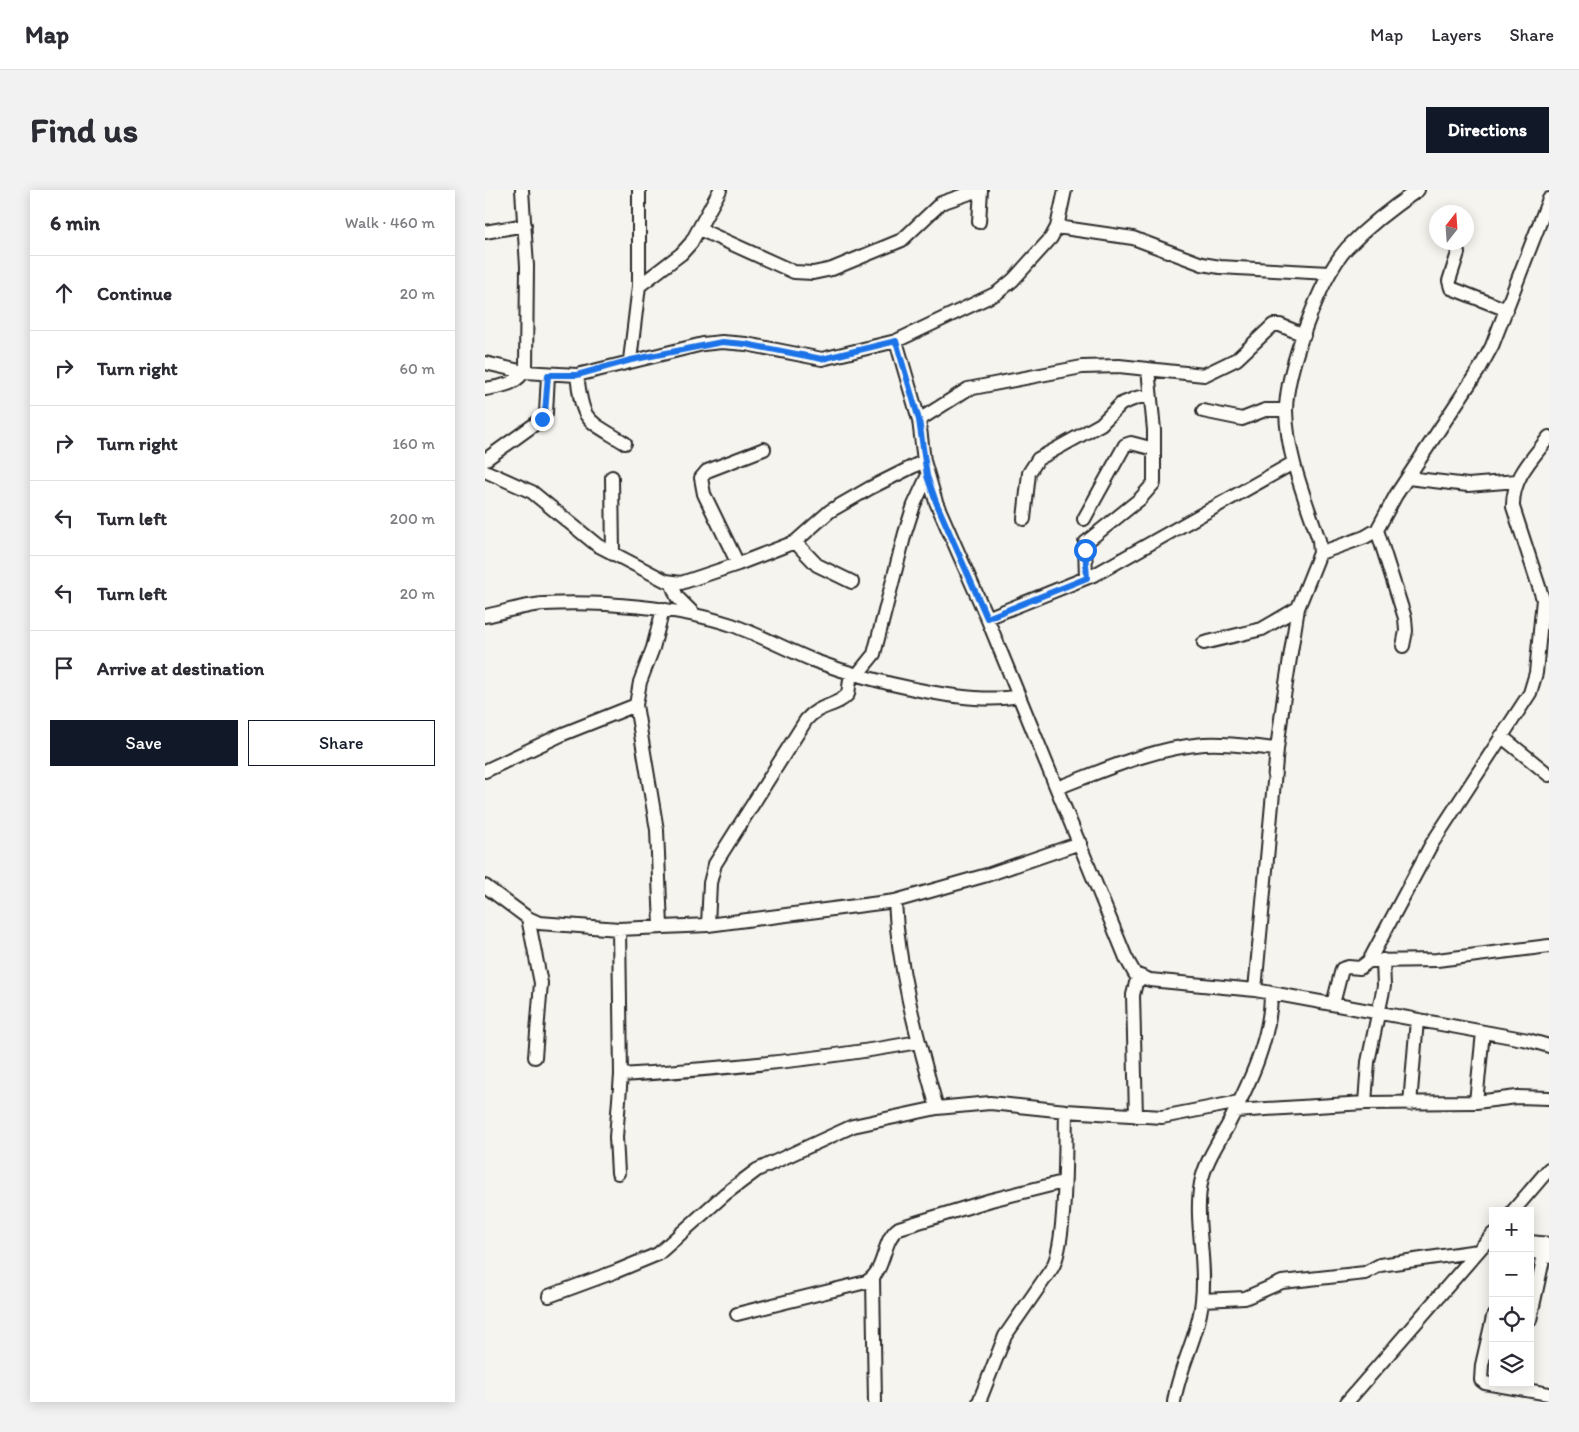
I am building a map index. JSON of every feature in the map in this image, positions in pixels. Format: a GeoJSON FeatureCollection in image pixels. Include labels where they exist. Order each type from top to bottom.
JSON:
{"type":"FeatureCollection","features":[{"type":"Feature","properties":{"kind":"street"},"geometry":{"type":"LineString","coordinates":[[485,388],[506,386],[524,372],[527,357],[527,266],[522,190]]}},
{"type":"Feature","properties":{"kind":"street"},"geometry":{"type":"LineString","coordinates":[[631,360],[639,286],[639,190]]}},
{"type":"Feature","properties":{"kind":"street"},"geometry":{"type":"LineString","coordinates":[[639,286],[681,254],[699,229],[720,190]]}},
{"type":"Feature","properties":{"kind":"street"},"geometry":{"type":"LineString","coordinates":[[699,229],[794,272],[813,273],[832,269],[902,240],[941,203],[980,190],[979,222]]}},
{"type":"Feature","properties":{"kind":"street"},"geometry":{"type":"LineString","coordinates":[[485,362],[524,372],[548,375],[577,375],[631,360],[722,342],[745,344],[822,359],[896,341],[997,293],[1043,248],[1057,227],[1065,190]]}},
{"type":"Feature","properties":{"kind":"street"},"geometry":{"type":"LineString","coordinates":[[1255,990],[1277,749],[1298,608],[1304,588],[1320,553],[1319,540],[1293,463],[1286,410],[1289,391],[1304,335],[1329,272],[1347,248],[1418,190]]}},
{"type":"Feature","properties":{"kind":"street"},"geometry":{"type":"LineString","coordinates":[[1320,553],[1365,538],[1377,530],[1408,478],[1480,368],[1507,310],[1549,199]]}},
{"type":"Feature","properties":{"kind":"street"},"geometry":{"type":"LineString","coordinates":[[485,232],[525,225]]}},
{"type":"Feature","properties":{"kind":"street"},"geometry":{"type":"LineString","coordinates":[[1057,227],[1133,238],[1203,264],[1220,267],[1329,272]]}},
{"type":"Feature","properties":{"kind":"street"},"geometry":{"type":"LineString","coordinates":[[1458,253],[1449,281],[1451,288],[1507,310]]}},
{"type":"Feature","properties":{"kind":"street"},"geometry":{"type":"LineString","coordinates":[[919,420],[955,396],[982,385],[1099,365],[1204,375],[1237,359],[1252,347],[1267,328],[1273,325],[1280,325],[1304,335]]}},
{"type":"Feature","properties":{"kind":"street"},"geometry":{"type":"LineString","coordinates":[[896,341],[919,420],[927,476],[936,502],[987,618],[1130,967],[1135,974],[1159,982],[1255,990],[1549,1046]]}},
{"type":"Feature","properties":{"kind":"street"},"geometry":{"type":"LineString","coordinates":[[1087,578],[1085,543],[1152,487],[1154,449],[1148,369]]}},
{"type":"Feature","properties":{"kind":"street"},"geometry":{"type":"LineString","coordinates":[[485,460],[542,419],[545,413],[548,375]]}},
{"type":"Feature","properties":{"kind":"street"},"geometry":{"type":"LineString","coordinates":[[577,375],[581,406],[585,416],[625,443]]}},
{"type":"Feature","properties":{"kind":"street"},"geometry":{"type":"LineString","coordinates":[[1024,519],[1029,473],[1038,459],[1101,424],[1121,404],[1150,395]]}},
{"type":"Feature","properties":{"kind":"street"},"geometry":{"type":"LineString","coordinates":[[1203,411],[1242,419],[1265,410],[1286,410]]}},
{"type":"Feature","properties":{"kind":"street"},"geometry":{"type":"LineString","coordinates":[[1333,1004],[1342,969],[1348,966],[1361,968],[1369,961],[1431,845],[1501,736],[1521,709],[1532,686],[1536,673],[1546,600],[1513,507],[1513,494],[1517,481],[1549,437]]}},
{"type":"Feature","properties":{"kind":"street"},"geometry":{"type":"LineString","coordinates":[[1084,519],[1125,445],[1131,443],[1154,449]]}},
{"type":"Feature","properties":{"kind":"street"},"geometry":{"type":"LineString","coordinates":[[738,564],[703,494],[701,478],[707,471],[764,450]]}},
{"type":"Feature","properties":{"kind":"street"},"geometry":{"type":"LineString","coordinates":[[485,471],[532,492],[581,534],[613,554],[671,582],[681,582],[738,564],[795,542],[831,511],[870,488],[924,461]]}},
{"type":"Feature","properties":{"kind":"street"},"geometry":{"type":"LineString","coordinates":[[987,618],[1087,578],[1293,463]]}},
{"type":"Feature","properties":{"kind":"street"},"geometry":{"type":"LineString","coordinates":[[708,925],[710,883],[715,864],[806,720],[819,708],[838,702],[848,694],[854,674],[874,654],[905,533],[914,505],[927,476]]}},
{"type":"Feature","properties":{"kind":"street"},"geometry":{"type":"LineString","coordinates":[[612,477],[613,554]]}},
{"type":"Feature","properties":{"kind":"street"},"geometry":{"type":"LineString","coordinates":[[1408,478],[1461,485],[1517,481]]}},
{"type":"Feature","properties":{"kind":"street"},"geometry":{"type":"LineString","coordinates":[[1377,530],[1391,577],[1403,606],[1406,631],[1403,646]]}},
{"type":"Feature","properties":{"kind":"street"},"geometry":{"type":"LineString","coordinates":[[795,542],[817,565],[852,582]]}},
{"type":"Feature","properties":{"kind":"street"},"geometry":{"type":"LineString","coordinates":[[671,582],[677,597],[697,616]]}},
{"type":"Feature","properties":{"kind":"street"},"geometry":{"type":"LineString","coordinates":[[485,616],[543,604],[663,609],[732,625],[815,660],[854,674],[946,694],[1003,700],[1019,696]]}},
{"type":"Feature","properties":{"kind":"street"},"geometry":{"type":"LineString","coordinates":[[1205,643],[1262,628],[1298,608]]}},
{"type":"Feature","properties":{"kind":"street"},"geometry":{"type":"LineString","coordinates":[[661,927],[657,830],[636,705],[640,682],[651,656],[663,609]]}},
{"type":"Feature","properties":{"kind":"street"},"geometry":{"type":"LineString","coordinates":[[485,771],[563,734],[636,705]]}},
{"type":"Feature","properties":{"kind":"street"},"geometry":{"type":"LineString","coordinates":[[1501,736],[1549,775]]}},
{"type":"Feature","properties":{"kind":"street"},"geometry":{"type":"LineString","coordinates":[[1057,788],[1122,762],[1179,748],[1205,744],[1277,749]]}},
{"type":"Feature","properties":{"kind":"street"},"geometry":{"type":"LineString","coordinates":[[485,886],[528,918],[550,925],[619,929],[708,925],[895,900],[987,875],[1080,843]]}},
{"type":"Feature","properties":{"kind":"street"},"geometry":{"type":"LineString","coordinates":[[895,900],[898,951],[918,1042],[937,1108]]}},
{"type":"Feature","properties":{"kind":"street"},"geometry":{"type":"LineString","coordinates":[[528,918],[541,983],[535,1057]]}},
{"type":"Feature","properties":{"kind":"street"},"geometry":{"type":"LineString","coordinates":[[618,1173],[616,1137],[621,1075],[619,929]]}},
{"type":"Feature","properties":{"kind":"street"},"geometry":{"type":"LineString","coordinates":[[1369,961],[1437,960],[1549,946]]}},
{"type":"Feature","properties":{"kind":"street"},"geometry":{"type":"LineString","coordinates":[[1365,1103],[1369,1062],[1384,986],[1383,960]]}},
{"type":"Feature","properties":{"kind":"street"},"geometry":{"type":"LineString","coordinates":[[1136,1116],[1133,995],[1136,983],[1143,978]]}},
{"type":"Feature","properties":{"kind":"street"},"geometry":{"type":"LineString","coordinates":[[1174,1402],[1180,1373],[1202,1300],[1199,1206],[1201,1183],[1207,1164],[1237,1107],[1267,1034],[1271,993]]}},
{"type":"Feature","properties":{"kind":"street"},"geometry":{"type":"LineString","coordinates":[[1409,1104],[1417,1020]]}},
{"type":"Feature","properties":{"kind":"street"},"geometry":{"type":"LineString","coordinates":[[1476,1102],[1483,1032]]}},
{"type":"Feature","properties":{"kind":"street"},"geometry":{"type":"LineString","coordinates":[[621,1075],[709,1070],[863,1052],[918,1042]]}},
{"type":"Feature","properties":{"kind":"street"},"geometry":{"type":"LineString","coordinates":[[549,1296],[617,1272],[658,1254],[725,1194],[771,1162],[853,1126],[937,1108],[1001,1103],[1066,1111],[1136,1116],[1174,1116],[1237,1107],[1365,1103],[1409,1104],[1476,1102],[1517,1097],[1549,1098]]}},
{"type":"Feature","properties":{"kind":"street"},"geometry":{"type":"LineString","coordinates":[[979,1402],[1005,1336],[1056,1262],[1062,1223],[1066,1111]]}},
{"type":"Feature","properties":{"kind":"street"},"geometry":{"type":"LineString","coordinates":[[1516,1207],[1549,1169]]}},
{"type":"Feature","properties":{"kind":"street"},"geometry":{"type":"LineString","coordinates":[[875,1402],[873,1278],[892,1236],[899,1228],[941,1217],[991,1200],[1063,1182]]}},
{"type":"Feature","properties":{"kind":"street"},"geometry":{"type":"LineString","coordinates":[[1347,1402],[1489,1239]]}},
{"type":"Feature","properties":{"kind":"street"},"geometry":{"type":"LineString","coordinates":[[1534,1244],[1547,1252]]}},
{"type":"Feature","properties":{"kind":"street"},"geometry":{"type":"LineString","coordinates":[[1202,1300],[1245,1298],[1282,1282],[1365,1273],[1380,1265],[1478,1251]]}},
{"type":"Feature","properties":{"kind":"street"},"geometry":{"type":"LineString","coordinates":[[1534,1251],[1547,1252]]}},
{"type":"Feature","properties":{"kind":"street"},"geometry":{"type":"LineString","coordinates":[[1534,1304],[1547,1252]]}},
{"type":"Feature","properties":{"kind":"street"},"geometry":{"type":"LineString","coordinates":[[737,1314],[866,1282],[873,1278]]}},
{"type":"Feature","properties":{"kind":"street"},"geometry":{"type":"LineString","coordinates":[[1489,1334],[1482,1365],[1481,1380],[1489,1383]]}},
{"type":"Feature","properties":{"kind":"street"},"geometry":{"type":"LineString","coordinates":[[1521,1387],[1549,1394]]}},
{"type":"Feature","properties":{"kind":"route"},"geometry":{"type":"LineString","coordinates":[[542,419],[545,413],[548,375],[577,375],[631,360],[703,344],[722,342],[745,344],[822,359],[896,341],[919,420],[927,476],[936,502],[987,618],[1087,578],[1085,550]]}}]}
